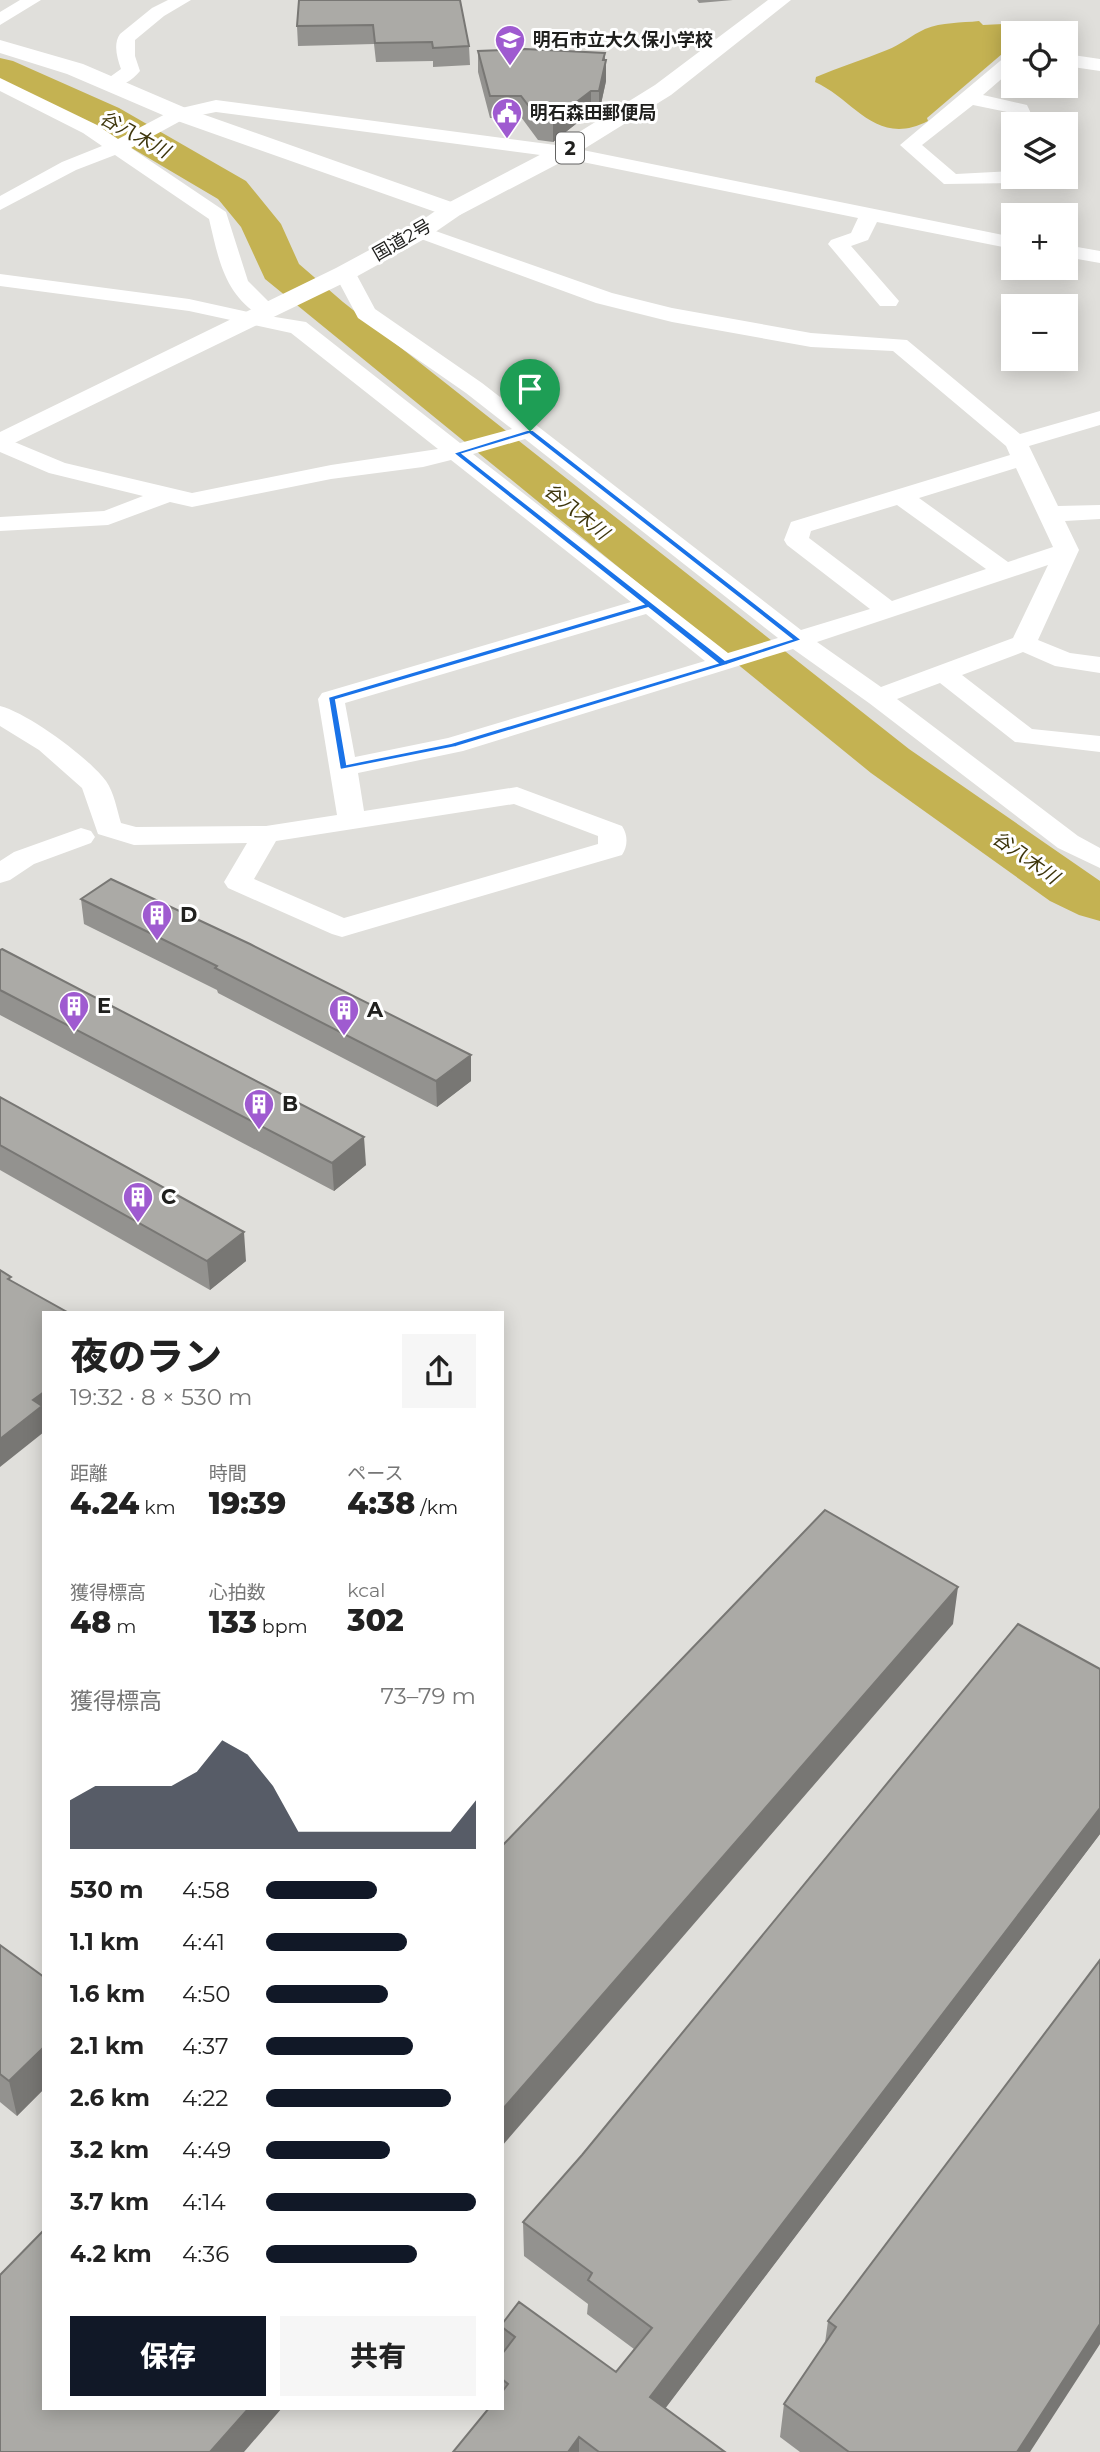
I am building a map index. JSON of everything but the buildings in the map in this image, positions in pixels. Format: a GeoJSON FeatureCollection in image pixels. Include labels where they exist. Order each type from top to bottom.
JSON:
{"type":"FeatureCollection","features":[{"type":"Feature","properties":{"kind":"main road","name":"国道2号"},"geometry":{"type":"LineString","coordinates":[[0,443],[345,272],[420,232],[452,210],[564,152],[663,90],[781,0]]}},
{"type":"Feature","properties":{"kind":"main road"},"geometry":{"type":"LineString","coordinates":[[0,46],[75,69],[180,114],[452,210]]}},
{"type":"Feature","properties":{"kind":"street"},"geometry":{"type":"LineString","coordinates":[[0,20],[32,0]]}},
{"type":"Feature","properties":{"kind":"street"},"geometry":{"type":"LineString","coordinates":[[109,84],[131,71],[126,56],[126,38],[158,12],[183,0]]}},
{"type":"Feature","properties":{"kind":"street"},"geometry":{"type":"LineString","coordinates":[[1078,62],[1100,65]]}},
{"type":"Feature","properties":{"kind":"street"},"geometry":{"type":"LineString","coordinates":[[1001,70],[910,145],[950,180],[1001,178]]}},
{"type":"Feature","properties":{"kind":"street"},"geometry":{"type":"LineString","coordinates":[[0,84],[90,129],[219,216],[236,284],[257,314]]}},
{"type":"Feature","properties":{"kind":"street"},"geometry":{"type":"LineString","coordinates":[[969,98],[1020,109],[1021,112]]}},
{"type":"Feature","properties":{"kind":"street"},"geometry":{"type":"LineString","coordinates":[[0,204],[69,166],[118,146],[180,114],[216,106],[564,152],[1001,241]]}},
{"type":"Feature","properties":{"kind":"street"},"geometry":{"type":"LineString","coordinates":[[872,214],[862,227],[860,236],[838,244],[888,301]]}},
{"type":"Feature","properties":{"kind":"street"},"geometry":{"type":"LineString","coordinates":[[420,232],[604,299],[659,312],[811,340],[899,345],[1020,450],[1067,550]]}},
{"type":"Feature","properties":{"kind":"street"},"geometry":{"type":"LineString","coordinates":[[1078,253],[1100,257]]}},
{"type":"Feature","properties":{"kind":"street"},"geometry":{"type":"LineString","coordinates":[[345,272],[366,313],[474,388],[797,640],[878,697],[1068,842],[1100,859]]}},
{"type":"Feature","properties":{"kind":"street"},"geometry":{"type":"LineString","coordinates":[[0,280],[257,314],[298,327],[724,663]]}},
{"type":"Feature","properties":{"kind":"street"},"geometry":{"type":"LineString","coordinates":[[888,611],[796,540],[800,527],[901,496],[1100,418]]}},
{"type":"Feature","properties":{"kind":"street"},"geometry":{"type":"LineString","coordinates":[[0,443],[57,468],[192,500],[331,472],[424,460],[530,431]]}},
{"type":"Feature","properties":{"kind":"street"},"geometry":{"type":"LineString","coordinates":[[0,524],[108,518],[166,495]]}},
{"type":"Feature","properties":{"kind":"street"},"geometry":{"type":"LineString","coordinates":[[901,496],[1005,571]]}},
{"type":"Feature","properties":{"kind":"street"},"geometry":{"type":"LineString","coordinates":[[1050,514],[1100,512]]}},
{"type":"Feature","properties":{"kind":"street"},"geometry":{"type":"LineString","coordinates":[[878,697],[1024,643],[1067,550]]}},
{"type":"Feature","properties":{"kind":"street"},"geometry":{"type":"LineString","coordinates":[[343,768],[453,745],[797,640],[1067,550]]}},
{"type":"Feature","properties":{"kind":"street"},"geometry":{"type":"LineString","coordinates":[[352,821],[331,699],[650,605]]}},
{"type":"Feature","properties":{"kind":"street"},"geometry":{"type":"LineString","coordinates":[[1024,643],[1064,660],[1100,665]]}},
{"type":"Feature","properties":{"kind":"street"},"geometry":{"type":"LineString","coordinates":[[944,674],[1025,737],[1100,744]]}},
{"type":"Feature","properties":{"kind":"street"},"geometry":{"type":"LineString","coordinates":[[0,714],[49,744],[95,785],[108,828],[134,836],[266,834],[517,795],[612,832],[611,849],[342,928],[238,882],[266,834]]}},
{"type":"Feature","properties":{"kind":"street"},"geometry":{"type":"LineString","coordinates":[[8,859],[81,837]]}},
{"type":"Feature","properties":{"kind":"shaded area"},"geometry":{"type":"Polygon","coordinates":[[[979,21],[983,25],[1001,24],[1001,54],[927,118],[928,121],[910,128],[894,129],[880,125],[815,82],[816,77],[892,48],[925,29],[979,21]]]}},
{"type":"Feature","properties":{"kind":"waterway","name":"谷八木川"},"geometry":{"type":"LineString","coordinates":[[0,69],[105,116],[232,190],[260,224],[280,270],[328,311],[890,761],[1071,889],[1100,903]]}},
{"type":"Feature","properties":{"kind":"place","name":"明石市立大久保小学校"},"geometry":{"type":"Point","coordinates":[510,67]}},
{"type":"Feature","properties":{"kind":"place","name":"明石森田郵便局"},"geometry":{"type":"Point","coordinates":[507,140]}},
{"type":"Feature","properties":{"kind":"place","name":"D"},"geometry":{"type":"Point","coordinates":[157,942]}},
{"type":"Feature","properties":{"kind":"place","name":"E"},"geometry":{"type":"Point","coordinates":[74,1033]}},
{"type":"Feature","properties":{"kind":"place","name":"A"},"geometry":{"type":"Point","coordinates":[344,1037]}},
{"type":"Feature","properties":{"kind":"place","name":"B"},"geometry":{"type":"Point","coordinates":[259,1131]}},
{"type":"Feature","properties":{"kind":"place","name":"C"},"geometry":{"type":"Point","coordinates":[138,1224]}},
{"type":"Feature","properties":{"kind":"route"},"geometry":{"type":"LineString","coordinates":[[530,431],[457,453],[724,663],[453,745],[343,768],[331,699],[650,605],[724,663],[797,640],[530,431]]}}]}
